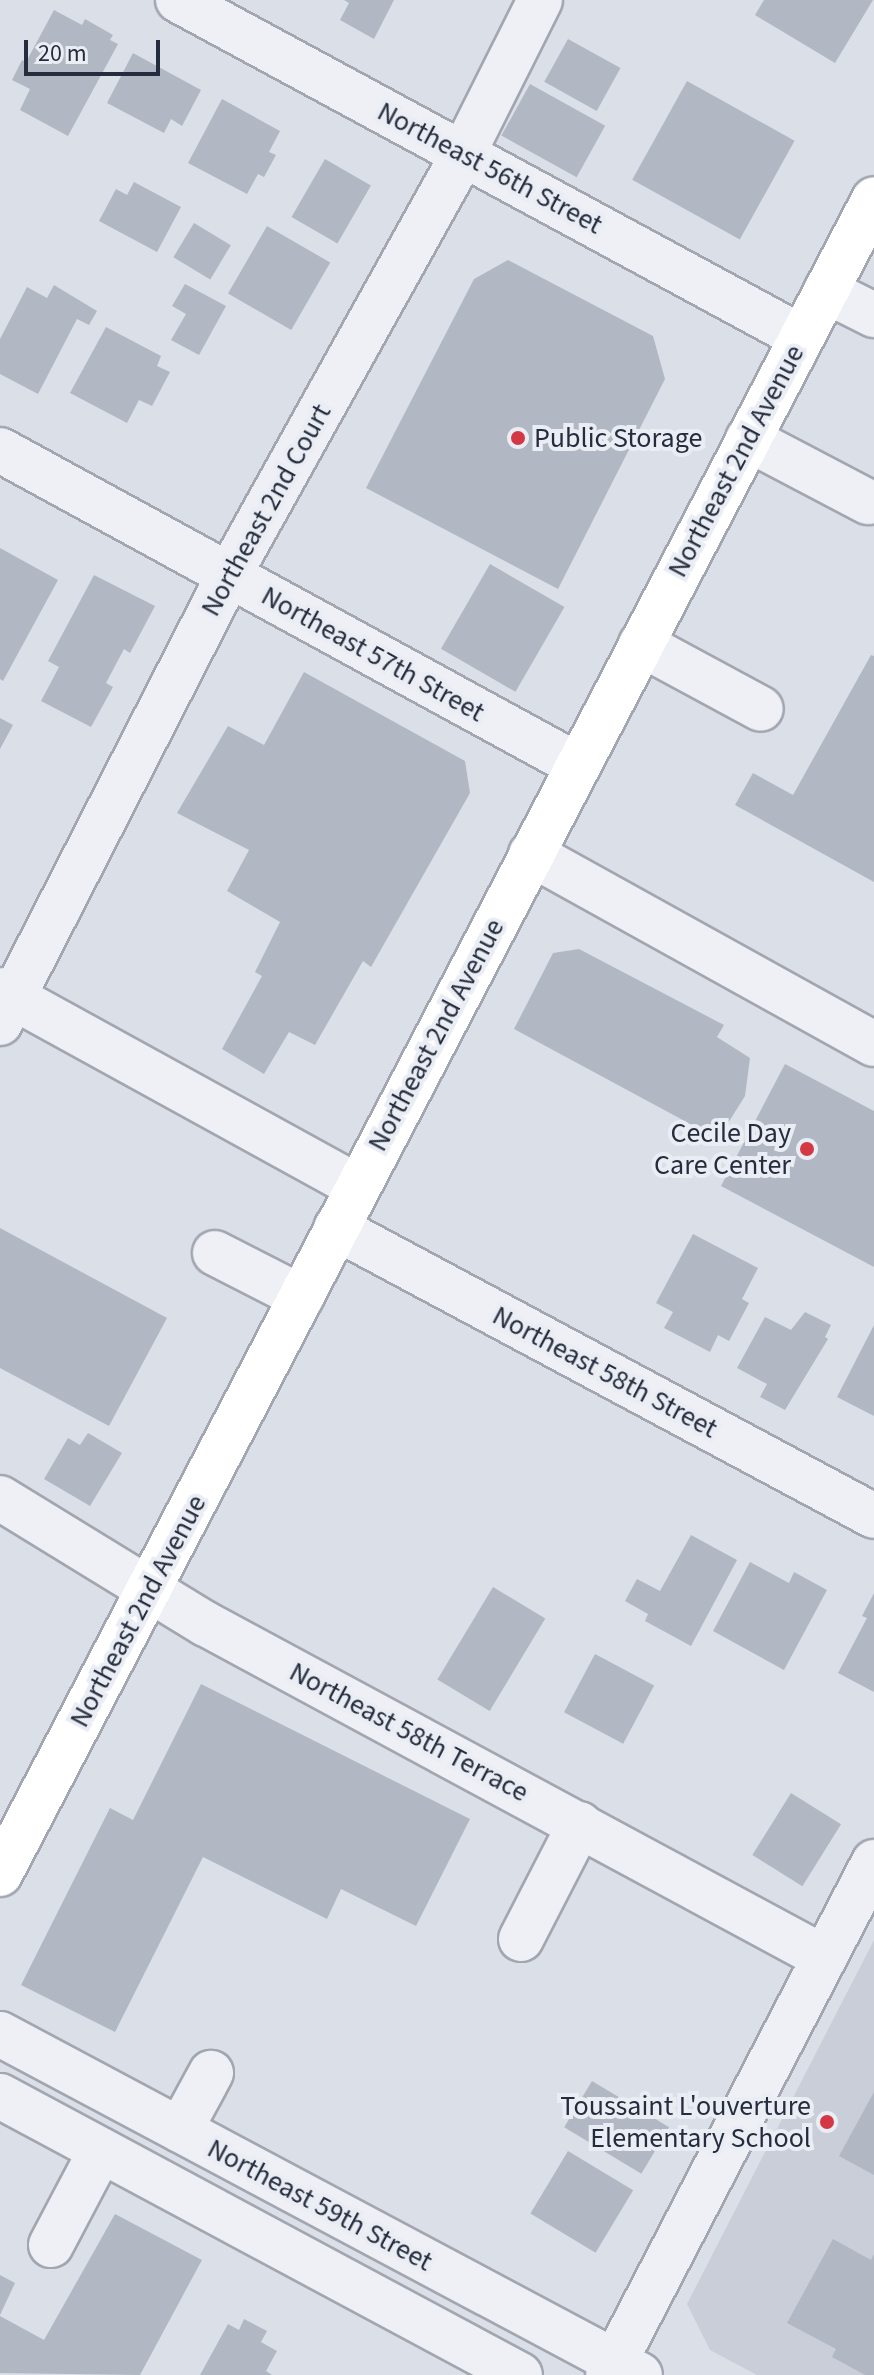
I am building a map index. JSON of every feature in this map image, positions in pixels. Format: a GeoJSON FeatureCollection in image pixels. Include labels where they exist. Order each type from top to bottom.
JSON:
{"type":"FeatureCollection","features":[{"type":"Feature","properties":{"kind":"main road","name":"Northeast 2nd Avenue"},"geometry":{"type":"LineString","coordinates":[[0,1874],[874,199]]}},
{"type":"Feature","properties":{"kind":"street","name":"Northeast 56th Street"},"geometry":{"type":"LineString","coordinates":[[178,0],[801,337]]}},
{"type":"Feature","properties":{"kind":"street","name":"Northeast 2nd Court"},"geometry":{"type":"LineString","coordinates":[[5,1003],[229,575],[463,154],[540,0]]}},
{"type":"Feature","properties":{"kind":"street"},"geometry":{"type":"LineString","coordinates":[[826,291],[874,315]]}},
{"type":"Feature","properties":{"kind":"street"},"geometry":{"type":"LineString","coordinates":[[748,439],[868,502]]}},
{"type":"Feature","properties":{"kind":"street","name":"Northeast 57th Street"},"geometry":{"type":"LineString","coordinates":[[0,450],[577,765]]}},
{"type":"Feature","properties":{"kind":"street"},"geometry":{"type":"LineString","coordinates":[[641,644],[761,709]]}},
{"type":"Feature","properties":{"kind":"street"},"geometry":{"type":"LineString","coordinates":[[531,854],[874,1044]]}},
{"type":"Feature","properties":{"kind":"street"},"geometry":{"type":"LineString","coordinates":[[5,1003],[357,1186]]}},
{"type":"Feature","properties":{"kind":"street","name":"Northeast 58th Street"},"geometry":{"type":"LineString","coordinates":[[336,1228],[874,1516]]}},
{"type":"Feature","properties":{"kind":"street"},"geometry":{"type":"LineString","coordinates":[[215,1253],[301,1297]]}},
{"type":"Feature","properties":{"kind":"street","name":"Northeast 58th Terrace"},"geometry":{"type":"LineString","coordinates":[[0,1498],[206,1624],[823,1957]]}},
{"type":"Feature","properties":{"kind":"street"},"geometry":{"type":"LineString","coordinates":[[521,1939],[580,1824]]}},
{"type":"Feature","properties":{"kind":"street"},"geometry":{"type":"LineString","coordinates":[[621,2371],[823,1957],[874,1862]]}},
{"type":"Feature","properties":{"kind":"street","name":"Northeast 59th Street"},"geometry":{"type":"LineString","coordinates":[[0,2034],[621,2371]]}},
{"type":"Feature","properties":{"kind":"street"},"geometry":{"type":"LineString","coordinates":[[180,2130],[211,2073]]}},
{"type":"Feature","properties":{"kind":"street","name":"Northeast 59th Street"},"geometry":{"type":"LineString","coordinates":[[0,2096],[520,2375]]}},
{"type":"Feature","properties":{"kind":"street"},"geometry":{"type":"LineString","coordinates":[[51,2245],[101,2150]]}},
{"type":"Feature","properties":{"kind":"shaded area","name":"Toussaint L'ouverture Elementary School"},"geometry":{"type":"Polygon","coordinates":[[[874,1940],[874,2375],[757,2375],[710,2350],[687,2304],[874,1940]]]}},
{"type":"Feature","properties":{"kind":"building"},"geometry":{"type":"Polygon","coordinates":[[[344,0],[394,0],[374,39],[340,20],[349,3],[344,0]]]}},
{"type":"Feature","properties":{"kind":"building"},"geometry":{"type":"Polygon","coordinates":[[[764,0],[873,0],[835,63],[755,15],[764,0]]]}},
{"type":"Feature","properties":{"kind":"building"},"geometry":{"type":"Polygon","coordinates":[[[54,10],[82,25],[85,19],[113,35],[110,40],[118,44],[68,136],[20,110],[30,89],[12,80],[22,60],[26,62],[54,10]]]}},
{"type":"Feature","properties":{"kind":"building"},"geometry":{"type":"Polygon","coordinates":[[[568,39],[620,68],[597,111],[544,82],[568,39]]]}},
{"type":"Feature","properties":{"kind":"building"},"geometry":{"type":"Polygon","coordinates":[[[133,53],[201,90],[182,126],[171,119],[164,133],[107,103],[133,53]]]}},
{"type":"Feature","properties":{"kind":"building"},"geometry":{"type":"Polygon","coordinates":[[[687,81],[795,141],[740,239],[632,180],[687,81]]]}},
{"type":"Feature","properties":{"kind":"building"},"geometry":{"type":"Polygon","coordinates":[[[530,84],[605,126],[577,177],[501,136],[530,84]]]}},
{"type":"Feature","properties":{"kind":"building"},"geometry":{"type":"Polygon","coordinates":[[[222,99],[280,131],[269,152],[276,155],[264,177],[258,174],[247,194],[188,163],[222,99]]]}},
{"type":"Feature","properties":{"kind":"building"},"geometry":{"type":"Polygon","coordinates":[[[325,159],[371,185],[337,244],[292,217],[325,159]]]}},
{"type":"Feature","properties":{"kind":"building"},"geometry":{"type":"Polygon","coordinates":[[[134,182],[181,207],[157,252],[99,221],[116,189],[127,195],[134,182]]]}},
{"type":"Feature","properties":{"kind":"building"},"geometry":{"type":"Polygon","coordinates":[[[194,223],[231,245],[210,279],[173,257],[194,223]]]}},
{"type":"Feature","properties":{"kind":"building"},"geometry":{"type":"Polygon","coordinates":[[[267,226],[330,262],[291,330],[228,294],[267,226]]]}},
{"type":"Feature","properties":{"kind":"building"},"geometry":{"type":"Polygon","coordinates":[[[508,260],[653,336],[665,379],[558,589],[366,488],[474,279],[508,260]]]}},
{"type":"Feature","properties":{"kind":"building"},"geometry":{"type":"Polygon","coordinates":[[[185,284],[226,306],[199,355],[171,340],[186,314],[172,306],[185,284]]]}},
{"type":"Feature","properties":{"kind":"building"},"geometry":{"type":"Polygon","coordinates":[[[54,285],[97,311],[89,325],[77,319],[38,394],[0,374],[0,339],[27,287],[47,298],[54,285]]]}},
{"type":"Feature","properties":{"kind":"building"},"geometry":{"type":"Polygon","coordinates":[[[106,327],[161,356],[157,366],[170,372],[152,406],[139,400],[127,423],[70,393],[106,327]]]}},
{"type":"Feature","properties":{"kind":"building"},"geometry":{"type":"Polygon","coordinates":[[[0,548],[58,580],[3,681],[0,679],[0,548]]]}},
{"type":"Feature","properties":{"kind":"building"},"geometry":{"type":"Polygon","coordinates":[[[490,564],[564,607],[515,692],[441,649],[490,564]]]}},
{"type":"Feature","properties":{"kind":"building"},"geometry":{"type":"Polygon","coordinates":[[[94,575],[155,606],[130,653],[124,649],[106,683],[113,687],[91,727],[41,701],[59,667],[48,661],[94,575]]]}},
{"type":"Feature","properties":{"kind":"building"},"geometry":{"type":"Polygon","coordinates":[[[871,655],[874,656],[874,882],[735,805],[753,773],[793,795],[871,655]]]}},
{"type":"Feature","properties":{"kind":"building"},"geometry":{"type":"Polygon","coordinates":[[[304,672],[465,761],[470,793],[371,967],[363,961],[315,1045],[289,1032],[264,1074],[222,1049],[262,976],[255,972],[280,922],[227,891],[249,850],[177,813],[228,726],[264,745],[304,672]]]}},
{"type":"Feature","properties":{"kind":"building"},"geometry":{"type":"Polygon","coordinates":[[[0,718],[13,725],[0,749],[0,718]]]}},
{"type":"Feature","properties":{"kind":"building"},"geometry":{"type":"Polygon","coordinates":[[[579,949],[724,1025],[717,1037],[750,1058],[745,1096],[718,1139],[514,1029],[553,953],[579,949]]]}},
{"type":"Feature","properties":{"kind":"building","name":"Cecile Day Care Center"},"geometry":{"type":"Polygon","coordinates":[[[785,1064],[874,1111],[874,1267],[721,1186],[785,1064]]]}},
{"type":"Feature","properties":{"kind":"building"},"geometry":{"type":"Polygon","coordinates":[[[0,1228],[167,1318],[109,1426],[0,1368],[0,1228]]]}},
{"type":"Feature","properties":{"kind":"building"},"geometry":{"type":"Polygon","coordinates":[[[693,1234],[758,1268],[742,1299],[749,1303],[729,1341],[718,1335],[710,1352],[664,1328],[673,1312],[656,1303],[693,1234]]]}},
{"type":"Feature","properties":{"kind":"building"},"geometry":{"type":"Polygon","coordinates":[[[805,1312],[831,1325],[825,1337],[828,1339],[785,1410],[760,1397],[767,1384],[737,1368],[765,1317],[791,1330],[805,1312]]]}},
{"type":"Feature","properties":{"kind":"building"},"geometry":{"type":"Polygon","coordinates":[[[874,1325],[874,1416],[837,1397],[874,1325]]]}},
{"type":"Feature","properties":{"kind":"building"},"geometry":{"type":"Polygon","coordinates":[[[88,1433],[122,1453],[90,1506],[44,1479],[68,1438],[80,1445],[88,1433]]]}},
{"type":"Feature","properties":{"kind":"building"},"geometry":{"type":"Polygon","coordinates":[[[691,1535],[737,1560],[691,1646],[645,1621],[648,1614],[625,1601],[637,1579],[660,1591],[691,1535]]]}},
{"type":"Feature","properties":{"kind":"building"},"geometry":{"type":"Polygon","coordinates":[[[750,1562],[789,1583],[794,1572],[827,1590],[784,1670],[713,1631],[750,1562]]]}},
{"type":"Feature","properties":{"kind":"building"},"geometry":{"type":"Polygon","coordinates":[[[493,1587],[545,1618],[490,1711],[437,1680],[493,1587]]]}},
{"type":"Feature","properties":{"kind":"building"},"geometry":{"type":"Polygon","coordinates":[[[874,1593],[874,1692],[838,1673],[867,1618],[862,1616],[874,1593]]]}},
{"type":"Feature","properties":{"kind":"building"},"geometry":{"type":"Polygon","coordinates":[[[595,1654],[654,1685],[623,1744],[564,1712],[595,1654]]]}},
{"type":"Feature","properties":{"kind":"building"},"geometry":{"type":"Polygon","coordinates":[[[201,1684],[470,1819],[416,1926],[341,1889],[327,1919],[203,1857],[115,2032],[21,1985],[110,1808],[133,1820],[201,1684]]]}},
{"type":"Feature","properties":{"kind":"building"},"geometry":{"type":"Polygon","coordinates":[[[791,1793],[841,1824],[802,1886],[752,1855],[791,1793]]]}},
{"type":"Feature","properties":{"kind":"building"},"geometry":{"type":"Polygon","coordinates":[[[592,2081],[669,2127],[641,2174],[564,2127],[592,2081]]]}},
{"type":"Feature","properties":{"kind":"building"},"geometry":{"type":"Polygon","coordinates":[[[874,2092],[874,2175],[839,2156],[874,2092]]]}},
{"type":"Feature","properties":{"kind":"building"},"geometry":{"type":"Polygon","coordinates":[[[568,2151],[633,2190],[596,2253],[530,2214],[568,2151]]]}},
{"type":"Feature","properties":{"kind":"building"},"geometry":{"type":"Polygon","coordinates":[[[115,2214],[202,2260],[140,2375],[0,2373],[0,2316],[44,2340],[115,2214]]]}},
{"type":"Feature","properties":{"kind":"building"},"geometry":{"type":"Polygon","coordinates":[[[833,2239],[871,2260],[874,2254],[874,2375],[865,2375],[832,2357],[836,2349],[787,2323],[833,2239]]]}},
{"type":"Feature","properties":{"kind":"building"},"geometry":{"type":"Polygon","coordinates":[[[0,2275],[15,2283],[0,2315],[0,2275]]]}},
{"type":"Feature","properties":{"kind":"building"},"geometry":{"type":"Polygon","coordinates":[[[244,2319],[267,2331],[261,2342],[277,2351],[266,2371],[272,2375],[200,2375],[228,2324],[239,2330],[244,2319]]]}},
{"type":"Feature","properties":{"kind":"place","name":"Public Storage"},"geometry":{"type":"Point","coordinates":[518,438]}},
{"type":"Feature","properties":{"kind":"place","name":"Cecile Day Care Center"},"geometry":{"type":"Point","coordinates":[807,1149]}},
{"type":"Feature","properties":{"kind":"place","name":"Toussaint L'ouverture Elementary School"},"geometry":{"type":"Point","coordinates":[827,2122]}}]}
